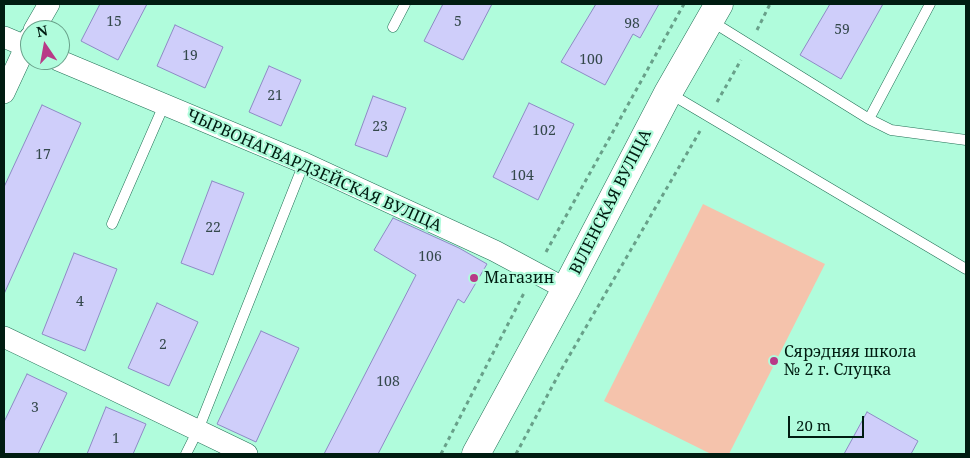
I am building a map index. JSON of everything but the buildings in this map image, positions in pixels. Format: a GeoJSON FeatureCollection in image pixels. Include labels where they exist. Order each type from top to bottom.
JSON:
{"type":"FeatureCollection","features":[{"type":"Feature","properties":{"kind":"main road","name":"ВІЛЕНСКАЯ ВУЛІЦА"},"geometry":{"type":"LineString","coordinates":[[476,454],[566,289],[668,93],[714,12]]}},
{"type":"Feature","properties":{"kind":"street"},"geometry":{"type":"LineString","coordinates":[[40,20],[48,4]]}},
{"type":"Feature","properties":{"kind":"street"},"geometry":{"type":"LineString","coordinates":[[4,37],[20,39]]}},
{"type":"Feature","properties":{"kind":"street"},"geometry":{"type":"LineString","coordinates":[[4,93],[20,60]]}},
{"type":"Feature","properties":{"kind":"street","name":"ЧЫРВОНАГВАРДЗЕЙСКАЯ ВУЛІЦА"},"geometry":{"type":"LineString","coordinates":[[70,65],[304,163],[535,272],[566,289]]}},
{"type":"Feature","properties":{"kind":"street"},"geometry":{"type":"LineString","coordinates":[[4,337],[247,454]]}},
{"type":"Feature","properties":{"kind":"lane"},"geometry":{"type":"LineString","coordinates":[[393,27],[405,4]]}},
{"type":"Feature","properties":{"kind":"lane"},"geometry":{"type":"LineString","coordinates":[[869,119],[930,4]]}},
{"type":"Feature","properties":{"kind":"lane"},"geometry":{"type":"LineString","coordinates":[[714,12],[748,46],[869,119],[892,130],[966,140]]}},
{"type":"Feature","properties":{"kind":"lane"},"geometry":{"type":"LineString","coordinates":[[668,93],[966,269]]}},
{"type":"Feature","properties":{"kind":"lane"},"geometry":{"type":"LineString","coordinates":[[112,224],[164,105]]}},
{"type":"Feature","properties":{"kind":"lane"},"geometry":{"type":"LineString","coordinates":[[186,454],[198,430],[304,163]]}},
{"type":"Feature","properties":{"kind":"path"},"geometry":{"type":"LineString","coordinates":[[441,454],[535,272],[684,4]]}},
{"type":"Feature","properties":{"kind":"path"},"geometry":{"type":"LineString","coordinates":[[516,454],[561,370],[708,117],[770,4]]}},
{"type":"Feature","properties":{"kind":"shaded area"},"geometry":{"type":"Polygon","coordinates":[[[703,204],[825,264],[729,454],[711,454],[604,401],[703,204]]]}},
{"type":"Feature","properties":{"kind":"place","name":"Магазин"},"geometry":{"type":"Point","coordinates":[474,278]}},
{"type":"Feature","properties":{"kind":"place","name":"Сярэдняя школа № 2 г. Слуцка"},"geometry":{"type":"Point","coordinates":[774,361]}}]}
